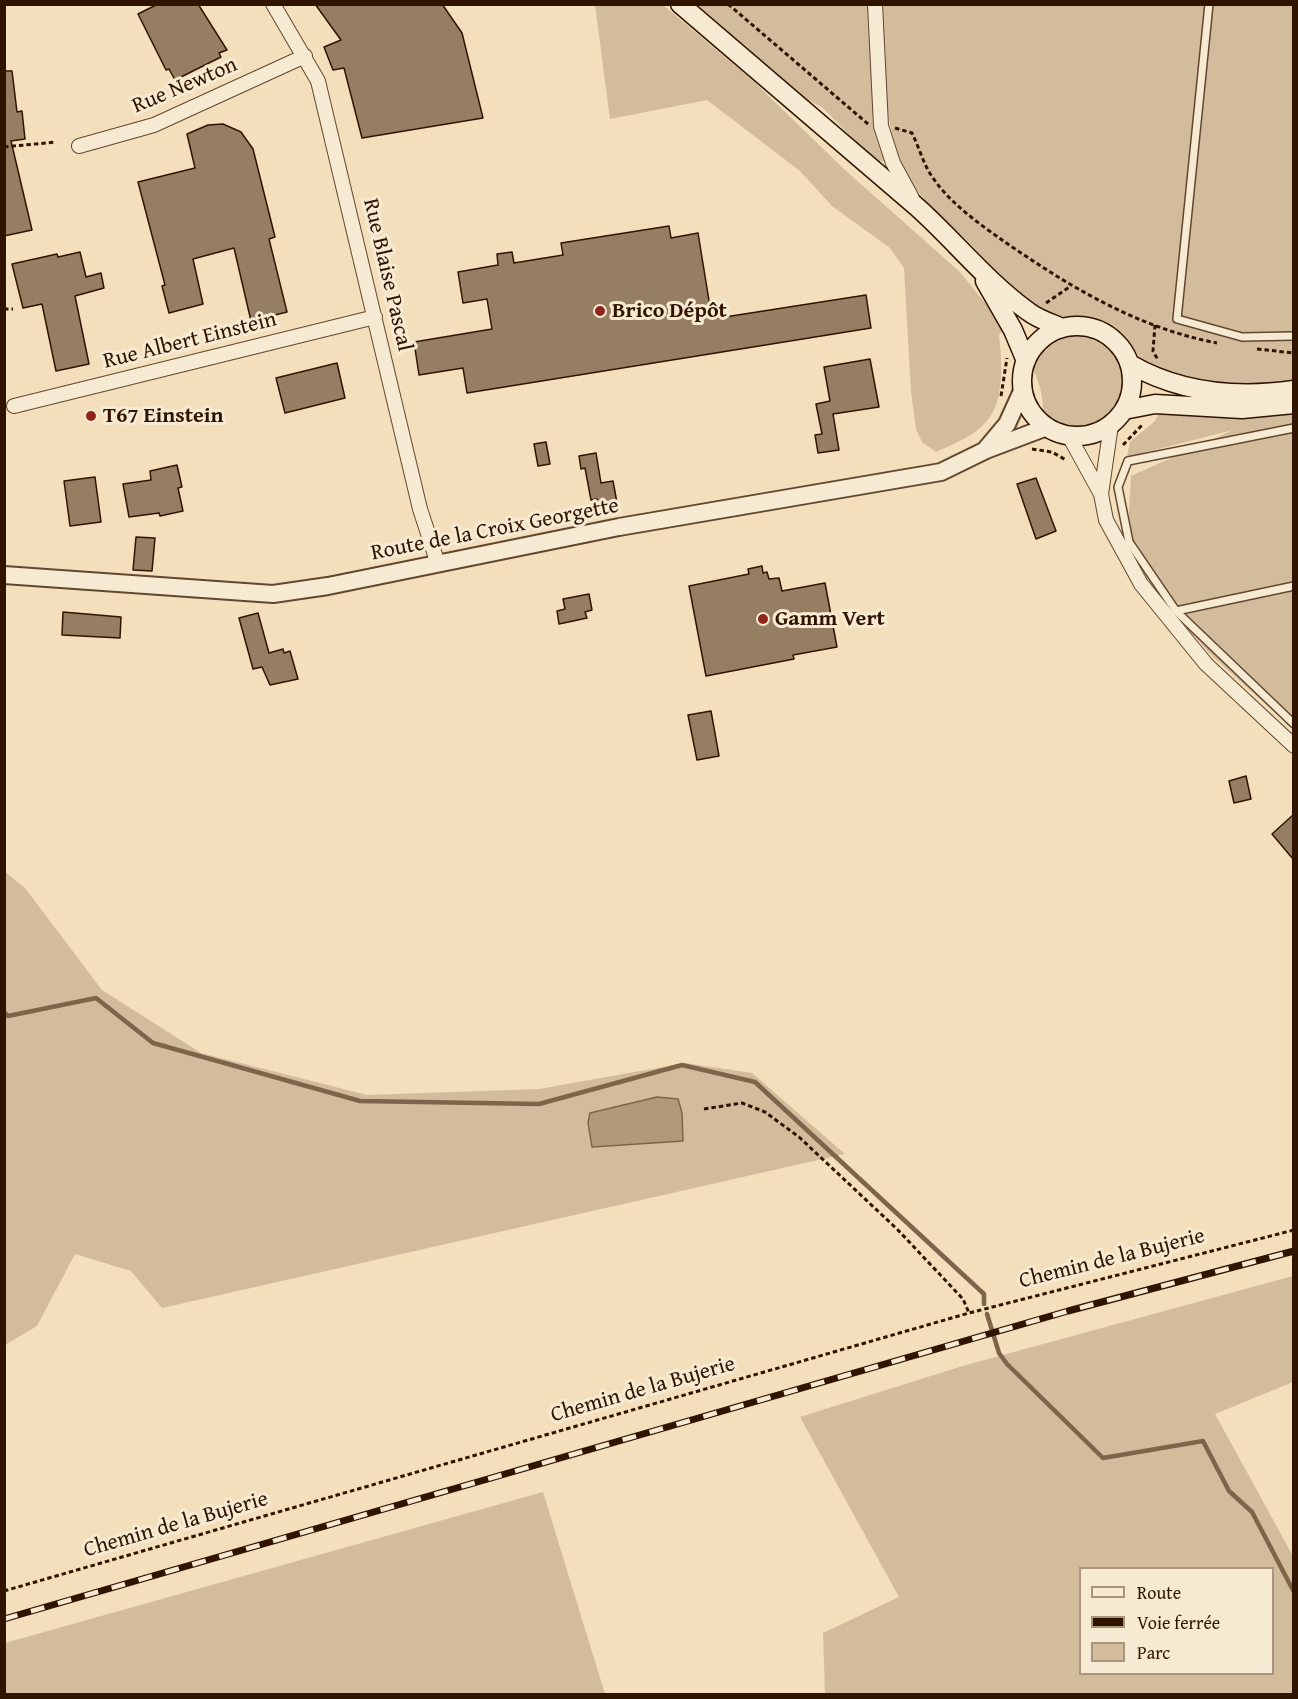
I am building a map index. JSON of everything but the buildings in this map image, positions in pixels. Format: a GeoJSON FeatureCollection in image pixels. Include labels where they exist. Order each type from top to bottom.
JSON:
{"type":"FeatureCollection","features":[{"type":"Feature","properties":{"kind":"main road"},"geometry":{"type":"LineString","coordinates":[[680,4],[951,237],[978,269],[1030,314],[1062,328]]}},
{"type":"Feature","properties":{"kind":"main road"},"geometry":{"type":"LineString","coordinates":[[978,269],[1013,330],[1026,361]]}},
{"type":"Feature","properties":{"kind":"main road"},"geometry":{"type":"LineString","coordinates":[[1086,327],[1103,333],[1120,348],[1130,364],[1132,388],[1124,410],[1111,425],[1089,435],[1070,436],[1047,428],[1032,413],[1022,391],[1026,361],[1041,339],[1062,328],[1086,327]]}},
{"type":"Feature","properties":{"kind":"main road"},"geometry":{"type":"LineString","coordinates":[[1130,364],[1160,379],[1227,394],[1293,390]]}},
{"type":"Feature","properties":{"kind":"main road"},"geometry":{"type":"LineString","coordinates":[[1124,410],[1155,404],[1242,409],[1293,404]]}},
{"type":"Feature","properties":{"kind":"street","name":"Rue Blaise Pascal"},"geometry":{"type":"LineString","coordinates":[[273,4],[318,81],[420,509],[438,564]]}},
{"type":"Feature","properties":{"kind":"street"},"geometry":{"type":"LineString","coordinates":[[875,4],[881,126],[893,163],[917,207]]}},
{"type":"Feature","properties":{"kind":"street","name":"Rue Newton"},"geometry":{"type":"LineString","coordinates":[[79,146],[154,125],[305,56]]}},
{"type":"Feature","properties":{"kind":"street","name":"Rue Albert Einstein"},"geometry":{"type":"LineString","coordinates":[[14,406],[375,317]]}},
{"type":"Feature","properties":{"kind":"street","name":"Route de la Croix Georgette"},"geometry":{"type":"LineString","coordinates":[[986,450],[1007,424],[1022,391]]}},
{"type":"Feature","properties":{"kind":"street"},"geometry":{"type":"LineString","coordinates":[[1101,494],[1111,425]]}},
{"type":"Feature","properties":{"kind":"street","name":"Route de la Croix Georgette"},"geometry":{"type":"LineString","coordinates":[[4,575],[273,594],[328,586],[619,527],[941,472],[986,450],[1047,428]]}},
{"type":"Feature","properties":{"kind":"street"},"geometry":{"type":"LineString","coordinates":[[1070,436],[1101,494],[1106,520],[1141,584],[1162,613],[1206,664],[1293,746]]}},
{"type":"Feature","properties":{"kind":"lane"},"geometry":{"type":"LineString","coordinates":[[1209,4],[1177,319],[1242,337],[1293,336]]}},
{"type":"Feature","properties":{"kind":"lane"},"geometry":{"type":"LineString","coordinates":[[1293,428],[1128,461],[1118,487],[1129,542],[1176,611],[1293,724]]}},
{"type":"Feature","properties":{"kind":"lane"},"geometry":{"type":"LineString","coordinates":[[1176,611],[1293,586]]}},
{"type":"Feature","properties":{"kind":"path"},"geometry":{"type":"LineString","coordinates":[[728,4],[867,124],[912,133],[928,171],[958,204],[987,229],[1071,286],[1132,317],[1186,337],[1221,344]]}},
{"type":"Feature","properties":{"kind":"path"},"geometry":{"type":"LineString","coordinates":[[4,147],[56,142]]}},
{"type":"Feature","properties":{"kind":"path"},"geometry":{"type":"LineString","coordinates":[[1044,304],[1071,286]]}},
{"type":"Feature","properties":{"kind":"path"},"geometry":{"type":"LineString","coordinates":[[4,309],[13,309]]}},
{"type":"Feature","properties":{"kind":"path"},"geometry":{"type":"LineString","coordinates":[[1155,325],[1153,351],[1162,369]]}},
{"type":"Feature","properties":{"kind":"path"},"geometry":{"type":"LineString","coordinates":[[1253,348],[1293,353]]}},
{"type":"Feature","properties":{"kind":"path"},"geometry":{"type":"LineString","coordinates":[[1000,404],[1007,354]]}},
{"type":"Feature","properties":{"kind":"path"},"geometry":{"type":"LineString","coordinates":[[1121,448],[1148,420]]}},
{"type":"Feature","properties":{"kind":"path"},"geometry":{"type":"LineString","coordinates":[[1031,449],[1052,452],[1069,461]]}},
{"type":"Feature","properties":{"kind":"path"},"geometry":{"type":"LineString","coordinates":[[704,1109],[742,1103],[765,1112],[799,1137],[897,1229],[963,1299],[969,1313]]}},
{"type":"Feature","properties":{"kind":"path","name":"Chemin de la Bujerie"},"geometry":{"type":"LineString","coordinates":[[4,1591],[969,1313],[1293,1230]]}},
{"type":"Feature","properties":{"kind":"green space"},"geometry":{"type":"Polygon","coordinates":[[[595,5],[663,5],[751,79],[845,170],[960,272],[1005,328],[999,335],[1001,371],[998,396],[995,408],[981,427],[965,438],[936,452],[922,442],[916,429],[911,391],[904,268],[890,248],[832,206],[800,171],[707,100],[610,119],[595,5]]]}},
{"type":"Feature","properties":{"kind":"green space"},"geometry":{"type":"Polygon","coordinates":[[[680,5],[869,5],[887,162],[874,160],[823,108],[764,76],[680,5]]]}},
{"type":"Feature","properties":{"kind":"green space"},"geometry":{"type":"Polygon","coordinates":[[[882,5],[1293,5],[1293,383],[1217,387],[1145,365],[1124,337],[1097,320],[1074,316],[1045,316],[1026,304],[971,244],[925,200],[910,179],[899,156],[887,107],[882,5]]]}},
{"type":"Feature","properties":{"kind":"green space"},"geometry":{"type":"Polygon","coordinates":[[[1076,335],[1102,344],[1117,360],[1122,379],[1118,398],[1107,415],[1090,425],[1068,425],[1043,413],[1043,402],[1037,378],[1032,369],[1050,346],[1061,339],[1076,335]]]}},
{"type":"Feature","properties":{"kind":"green space"},"geometry":{"type":"Polygon","coordinates":[[[1161,410],[1293,411],[1293,729],[1208,652],[1155,588],[1127,545],[1131,476],[1233,430],[1127,457],[1130,442],[1155,421],[1161,410]]]}},
{"type":"Feature","properties":{"kind":"green space"},"geometry":{"type":"Polygon","coordinates":[[[4,871],[25,888],[102,990],[201,1053],[367,1095],[539,1089],[685,1063],[752,1073],[845,1154],[162,1308],[131,1271],[75,1254],[37,1326],[5,1345],[4,871]]]}},
{"type":"Feature","properties":{"kind":"green space"},"geometry":{"type":"Polygon","coordinates":[[[1293,1276],[1293,1382],[1215,1414],[1293,1556],[1293,1694],[825,1694],[823,1633],[899,1597],[800,1417],[966,1365],[1293,1276]]]}},
{"type":"Feature","properties":{"kind":"green space"},"geometry":{"type":"Polygon","coordinates":[[[543,1492],[605,1694],[5,1694],[5,1643],[543,1492]]]}},
{"type":"Feature","properties":{"kind":"shaded area"},"geometry":{"type":"Polygon","coordinates":[[[657,1097],[678,1099],[682,1113],[683,1141],[592,1147],[588,1123],[590,1113],[657,1097]]]}},
{"type":"Feature","properties":{"kind":"waterway"},"geometry":{"type":"LineString","coordinates":[[4,1012],[8,1016],[96,998],[153,1043],[360,1101],[539,1104],[682,1065],[755,1082],[984,1294],[984,1304]]}},
{"type":"Feature","properties":{"kind":"waterway"},"geometry":{"type":"LineString","coordinates":[[987,1314],[999,1353],[1007,1364],[1103,1458],[1203,1441],[1229,1491],[1252,1512],[1294,1592]]}},
{"type":"Feature","properties":{"kind":"railway"},"geometry":{"type":"LineString","coordinates":[[4,1619],[1068,1311],[1294,1251]]}},
{"type":"Feature","properties":{"kind":"place","name":"Brico Dépôt"},"geometry":{"type":"Point","coordinates":[600,311]}},
{"type":"Feature","properties":{"kind":"place","name":"T67 Einstein"},"geometry":{"type":"Point","coordinates":[91,416]}},
{"type":"Feature","properties":{"kind":"place","name":"Gamm Vert"},"geometry":{"type":"Point","coordinates":[763,619]}}]}
